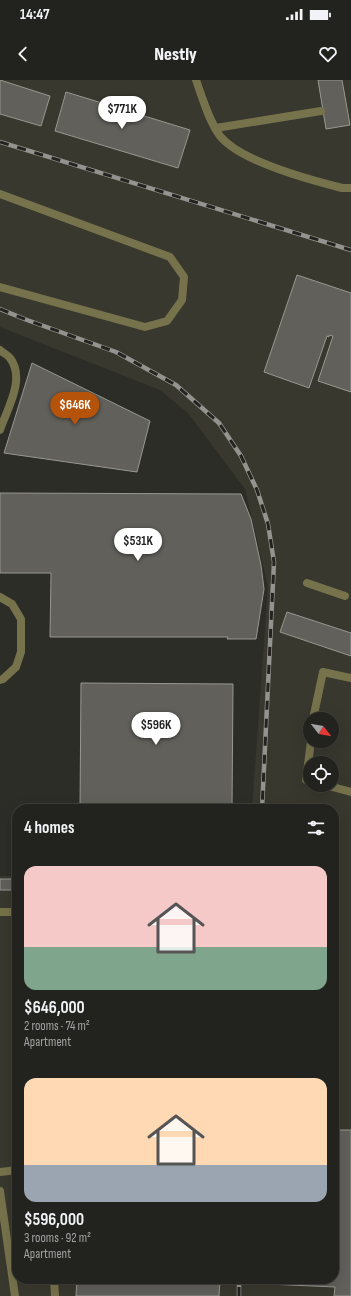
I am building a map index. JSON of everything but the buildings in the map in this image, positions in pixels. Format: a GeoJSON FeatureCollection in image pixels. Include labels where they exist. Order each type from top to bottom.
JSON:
{"type":"FeatureCollection","features":[{"type":"Feature","properties":{"kind":"lane"},"geometry":{"type":"LineString","coordinates":[[196,80],[206,108],[220,136],[235,149],[280,170],[342,188],[351,188]]}},
{"type":"Feature","properties":{"kind":"lane"},"geometry":{"type":"LineString","coordinates":[[216,128],[321,111]]}},
{"type":"Feature","properties":{"kind":"lane"},"geometry":{"type":"LineString","coordinates":[[0,194],[170,257],[184,277],[182,300],[167,321],[145,327],[0,287]]}},
{"type":"Feature","properties":{"kind":"lane"},"geometry":{"type":"LineString","coordinates":[[0,350],[10,357],[15,368],[17,382],[0,430]]}},
{"type":"Feature","properties":{"kind":"lane"},"geometry":{"type":"LineString","coordinates":[[308,583],[345,596]]}},
{"type":"Feature","properties":{"kind":"lane"},"geometry":{"type":"LineString","coordinates":[[0,597],[12,604],[21,619],[22,652],[16,668],[4,680],[0,680]]}},
{"type":"Feature","properties":{"kind":"lane"},"geometry":{"type":"LineString","coordinates":[[314,712],[323,672],[351,678]]}},
{"type":"Feature","properties":{"kind":"lane"},"geometry":{"type":"LineString","coordinates":[[339,789],[351,792]]}},
{"type":"Feature","properties":{"kind":"lane"},"geometry":{"type":"LineString","coordinates":[[0,912],[12,913]]}},
{"type":"Feature","properties":{"kind":"lane"},"geometry":{"type":"LineString","coordinates":[[0,1172],[12,1171]]}},
{"type":"Feature","properties":{"kind":"lane"},"geometry":{"type":"LineString","coordinates":[[0,1191],[12,1275]]}},
{"type":"Feature","properties":{"kind":"lane"},"geometry":{"type":"LineString","coordinates":[[13,1284],[15,1296]]}},
{"type":"Feature","properties":{"kind":"lane"},"geometry":{"type":"LineString","coordinates":[[54,1284],[55,1296]]}},
{"type":"Feature","properties":{"kind":"shaded area"},"geometry":{"type":"Polygon","coordinates":[[[0,80],[351,80],[351,1296],[0,1296],[0,876],[12,876],[12,1284],[339,1284],[339,804],[252,804],[268,586],[245,489],[188,413],[160,390],[0,327],[0,80]]]}},
{"type":"Feature","properties":{"kind":"railway"},"geometry":{"type":"LineString","coordinates":[[0,142],[351,250]]}},
{"type":"Feature","properties":{"kind":"railway"},"geometry":{"type":"LineString","coordinates":[[0,309],[116,352],[176,385],[219,423],[241,456],[257,490],[268,524],[274,562],[262,804]]}},
{"type":"Feature","properties":{"kind":"railway"},"geometry":{"type":"LineString","coordinates":[[239,1284],[239,1296]]}}]}
